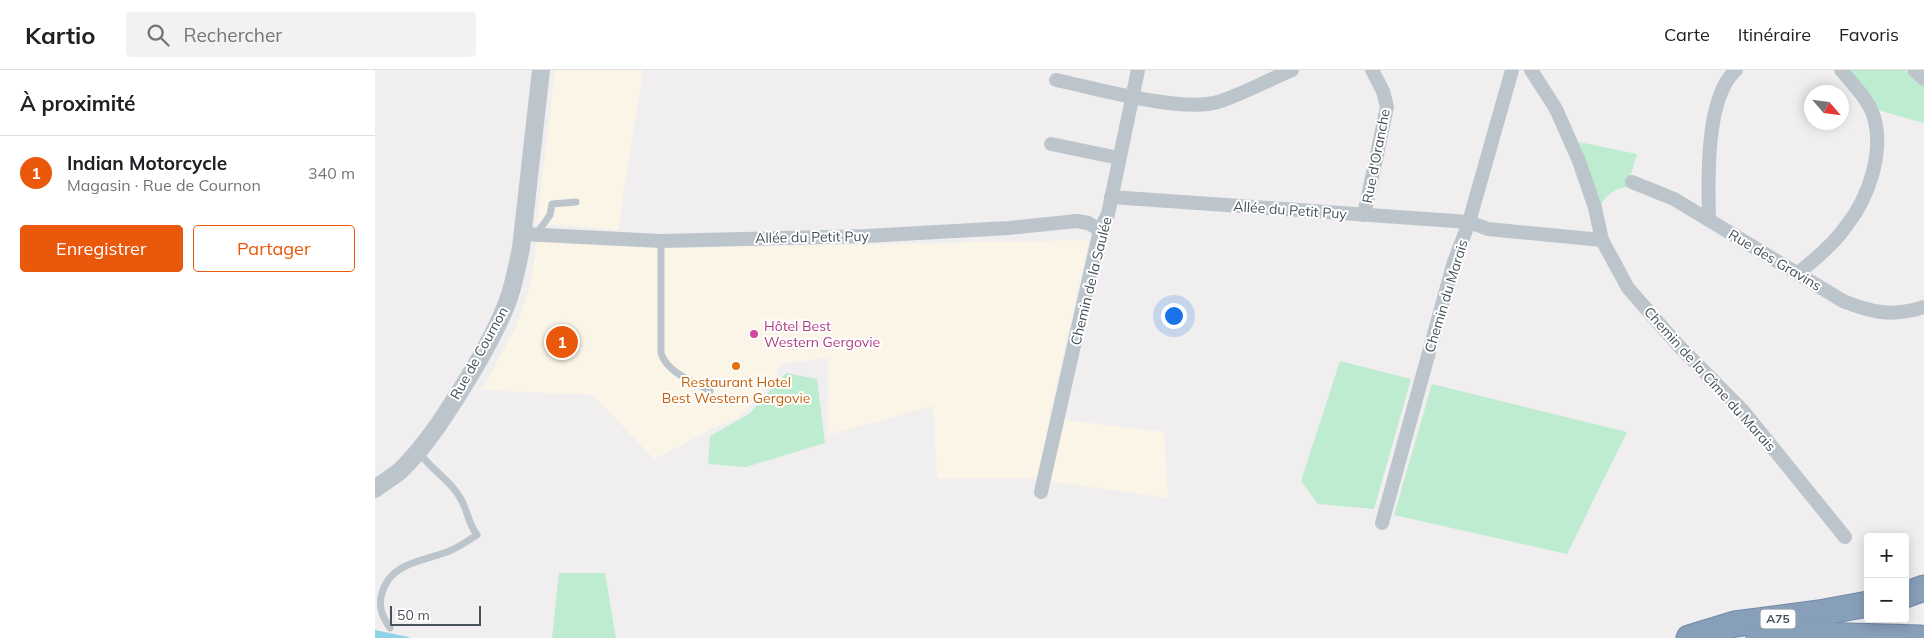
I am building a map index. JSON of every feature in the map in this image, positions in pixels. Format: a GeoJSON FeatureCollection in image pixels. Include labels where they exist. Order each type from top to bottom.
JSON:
{"type":"FeatureCollection","features":[{"type":"Feature","properties":{"kind":"highway"},"geometry":{"type":"LineString","coordinates":[[1909,594],[1924,588]]}},
{"type":"Feature","properties":{"kind":"highway","name":"A75"},"geometry":{"type":"LineString","coordinates":[[1689,638],[1735,624],[1819,613],[1864,605]]}},
{"type":"Feature","properties":{"kind":"highway"},"geometry":{"type":"LineString","coordinates":[[1759,638],[1814,635],[1920,638]]}},
{"type":"Feature","properties":{"kind":"street","name":"Rue de Cournon"},"geometry":{"type":"LineString","coordinates":[[375,489],[399,472],[418,451],[460,392],[498,325],[529,233],[541,70]]}},
{"type":"Feature","properties":{"kind":"street","name":"Chemin de la Saulée"},"geometry":{"type":"LineString","coordinates":[[1041,492],[1100,230],[1108,214],[1138,70]]}},
{"type":"Feature","properties":{"kind":"street"},"geometry":{"type":"LineString","coordinates":[[1056,80],[1133,96],[1191,104],[1217,102],[1292,70]]}},
{"type":"Feature","properties":{"kind":"street","name":"Rue d'Oranche"},"geometry":{"type":"LineString","coordinates":[[1365,215],[1387,106],[1383,91],[1372,70]]}},
{"type":"Feature","properties":{"kind":"street","name":"Chemin du Marais"},"geometry":{"type":"LineString","coordinates":[[1382,522],[1453,265],[1469,222],[1512,70]]}},
{"type":"Feature","properties":{"kind":"street","name":"Chemin de la Cîme du Marais"},"geometry":{"type":"LineString","coordinates":[[1531,70],[1556,109],[1579,161],[1595,208],[1602,240],[1628,288],[1678,345],[1743,411],[1845,537]]}},
{"type":"Feature","properties":{"kind":"street"},"geometry":{"type":"LineString","coordinates":[[1709,220],[1709,169],[1715,112],[1723,88],[1736,70]]}},
{"type":"Feature","properties":{"kind":"street"},"geometry":{"type":"LineString","coordinates":[[1798,273],[1821,254],[1848,225],[1864,197],[1873,169],[1877,140],[1873,117],[1866,100],[1841,70]]}},
{"type":"Feature","properties":{"kind":"street"},"geometry":{"type":"LineString","coordinates":[[1914,70],[1924,79]]}},
{"type":"Feature","properties":{"kind":"street"},"geometry":{"type":"LineString","coordinates":[[1051,144],[1119,158]]}},
{"type":"Feature","properties":{"kind":"street","name":"Rue des Gravins"},"geometry":{"type":"LineString","coordinates":[[1632,182],[1674,199],[1843,301],[1865,310],[1885,314],[1909,312],[1924,307]]}},
{"type":"Feature","properties":{"kind":"street","name":"Allée du Petit Puy"},"geometry":{"type":"LineString","coordinates":[[1111,197],[1469,222]]}},
{"type":"Feature","properties":{"kind":"street","name":"Allée du Petit Puy"},"geometry":{"type":"LineString","coordinates":[[529,233],[661,241],[866,236],[1009,228],[1077,221],[1088,223],[1100,230]]}},
{"type":"Feature","properties":{"kind":"street"},"geometry":{"type":"LineString","coordinates":[[1469,222],[1488,229],[1602,240]]}},
{"type":"Feature","properties":{"kind":"lane"},"geometry":{"type":"LineString","coordinates":[[529,233],[550,215],[552,204],[576,202]]}},
{"type":"Feature","properties":{"kind":"lane"},"geometry":{"type":"LineString","coordinates":[[661,241],[661,353],[664,363],[710,391]]}},
{"type":"Feature","properties":{"kind":"lane"},"geometry":{"type":"LineString","coordinates":[[390,628],[381,616],[380,601],[384,585],[395,572],[425,557],[447,552],[477,535],[470,526],[469,516],[459,495],[441,475],[425,462],[418,451]]}},
{"type":"Feature","properties":{"kind":"shaded area"},"geometry":{"type":"Polygon","coordinates":[[[555,70],[643,70],[618,230],[537,223],[555,70]]]}},
{"type":"Feature","properties":{"kind":"shaded area"},"geometry":{"type":"Polygon","coordinates":[[[1089,240],[1049,418],[1164,432],[1168,498],[1027,478],[937,479],[933,406],[828,435],[828,358],[780,364],[774,382],[738,418],[712,429],[654,459],[593,395],[482,390],[515,329],[530,287],[537,241],[681,248],[1089,240]]]}},
{"type":"Feature","properties":{"kind":"green space"},"geometry":{"type":"Polygon","coordinates":[[[1850,70],[1905,70],[1913,79],[1924,85],[1924,123],[1877,110],[1863,85],[1850,70]]]}},
{"type":"Feature","properties":{"kind":"green space"},"geometry":{"type":"Polygon","coordinates":[[[1579,142],[1637,154],[1627,187],[1611,193],[1601,205],[1579,142]]]}},
{"type":"Feature","properties":{"kind":"green space"},"geometry":{"type":"Polygon","coordinates":[[[1340,361],[1411,379],[1374,509],[1318,504],[1301,481],[1340,361]]]}},
{"type":"Feature","properties":{"kind":"green space"},"geometry":{"type":"Polygon","coordinates":[[[786,373],[817,379],[825,443],[746,467],[708,464],[710,436],[749,414],[786,373]]]}},
{"type":"Feature","properties":{"kind":"green space"},"geometry":{"type":"Polygon","coordinates":[[[1432,384],[1627,432],[1567,554],[1394,515],[1432,384]]]}},
{"type":"Feature","properties":{"kind":"green space"},"geometry":{"type":"Polygon","coordinates":[[[559,573],[605,573],[616,638],[552,638],[559,573]]]}},
{"type":"Feature","properties":{"kind":"water"},"geometry":{"type":"Polygon","coordinates":[[[375,630],[408,637],[410,638],[375,638],[375,630]]]}},
{"type":"Feature","properties":{"kind":"place","name":"Hôtel Best Western Gergovie"},"geometry":{"type":"Point","coordinates":[754,334]}},
{"type":"Feature","properties":{"kind":"place","name":"Indian Motorcycle"},"geometry":{"type":"Point","coordinates":[562,342]}},
{"type":"Feature","properties":{"kind":"place","name":"Restaurant Hotel Best Western Gergovie"},"geometry":{"type":"Point","coordinates":[736,366]}}]}
